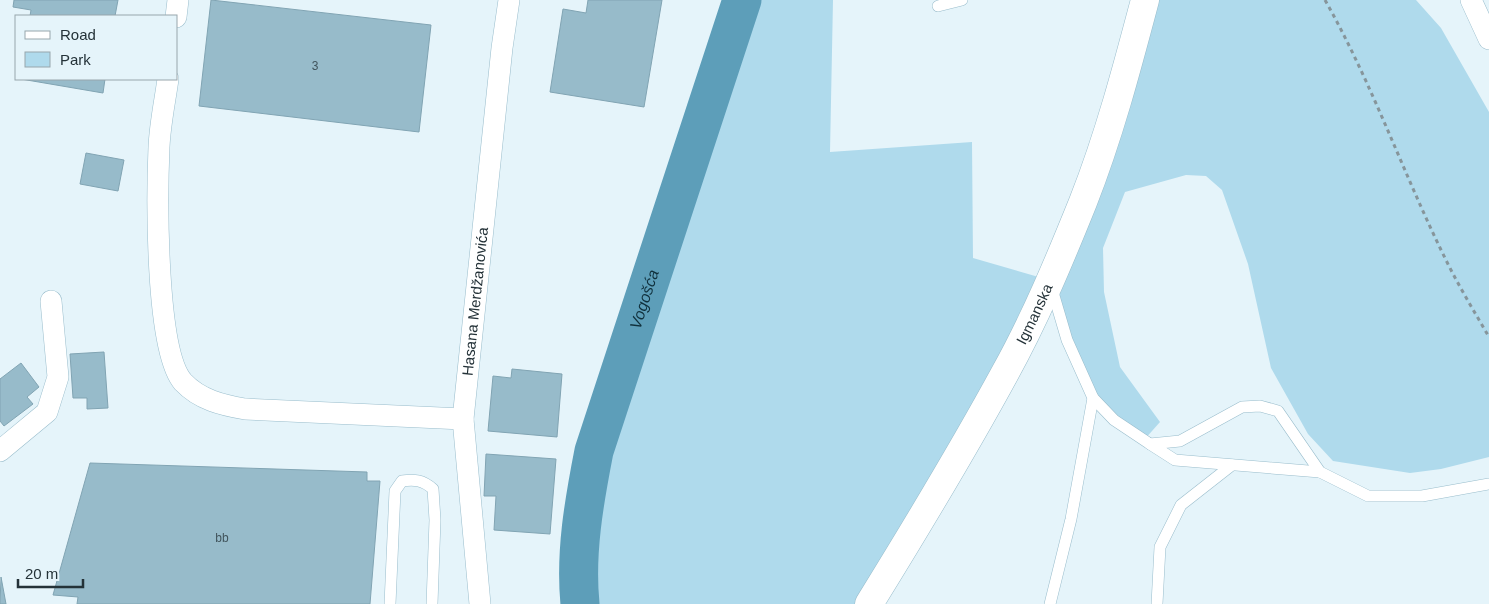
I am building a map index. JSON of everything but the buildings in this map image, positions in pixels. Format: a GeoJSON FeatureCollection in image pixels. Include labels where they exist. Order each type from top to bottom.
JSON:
{"type":"FeatureCollection","features":[{"type":"Feature","properties":{"kind":"main road","name":"Igmanska"},"geometry":{"type":"LineString","coordinates":[[869,604],[918,524],[1006,372],[1049,280],[1083,200],[1113,113],[1146,0]]}},
{"type":"Feature","properties":{"kind":"street"},"geometry":{"type":"LineString","coordinates":[[176,15],[178,0]]}},
{"type":"Feature","properties":{"kind":"street","name":"Hasana Merdžanovića"},"geometry":{"type":"LineString","coordinates":[[480,604],[463,419],[502,48],[509,0]]}},
{"type":"Feature","properties":{"kind":"street"},"geometry":{"type":"LineString","coordinates":[[1471,0],[1489,40]]}},
{"type":"Feature","properties":{"kind":"street"},"geometry":{"type":"LineString","coordinates":[[168,80],[159,146],[159,254],[163,312],[171,362],[183,382],[200,396],[222,405],[245,409],[463,419]]}},
{"type":"Feature","properties":{"kind":"street"},"geometry":{"type":"LineString","coordinates":[[0,452],[47,412],[58,376],[51,301]]}},
{"type":"Feature","properties":{"kind":"lane"},"geometry":{"type":"LineString","coordinates":[[938,6],[962,0]]}},
{"type":"Feature","properties":{"kind":"lane"},"geometry":{"type":"LineString","coordinates":[[1049,280],[1067,340],[1093,398],[1114,420],[1175,460],[1320,472],[1368,496],[1422,496],[1489,484]]}},
{"type":"Feature","properties":{"kind":"lane"},"geometry":{"type":"LineString","coordinates":[[1050,604],[1071,518],[1093,398]]}},
{"type":"Feature","properties":{"kind":"lane"},"geometry":{"type":"LineString","coordinates":[[1150,444],[1180,441],[1242,407],[1260,406],[1278,411],[1320,472]]}},
{"type":"Feature","properties":{"kind":"lane"},"geometry":{"type":"LineString","coordinates":[[1157,604],[1160,548],[1181,505],[1232,465]]}},
{"type":"Feature","properties":{"kind":"lane"},"geometry":{"type":"LineString","coordinates":[[390,604],[395,491],[402,481],[413,480],[426,482],[433,489],[432,604]]}},
{"type":"Feature","properties":{"kind":"path"},"geometry":{"type":"LineString","coordinates":[[1325,0],[1358,63],[1445,257],[1489,337]]}},
{"type":"Feature","properties":{"kind":"green space"},"geometry":{"type":"Polygon","coordinates":[[[742,0],[833,0],[830,152],[972,142],[973,258],[1049,280],[1145,0],[1416,0],[1441,28],[1489,112],[1489,457],[1441,469],[1410,473],[1333,461],[1308,434],[1271,368],[1248,264],[1222,190],[1206,176],[1186,175],[1125,192],[1103,248],[1104,292],[1120,367],[1160,422],[1144,440],[1093,398],[1049,281],[868,604],[580,604],[580,547],[584,508],[594,451],[742,0]]]}},
{"type":"Feature","properties":{"kind":"waterway","name":"Vogošća"},"geometry":{"type":"LineString","coordinates":[[580,604],[580,547],[584,508],[594,451],[742,0]]}}]}
